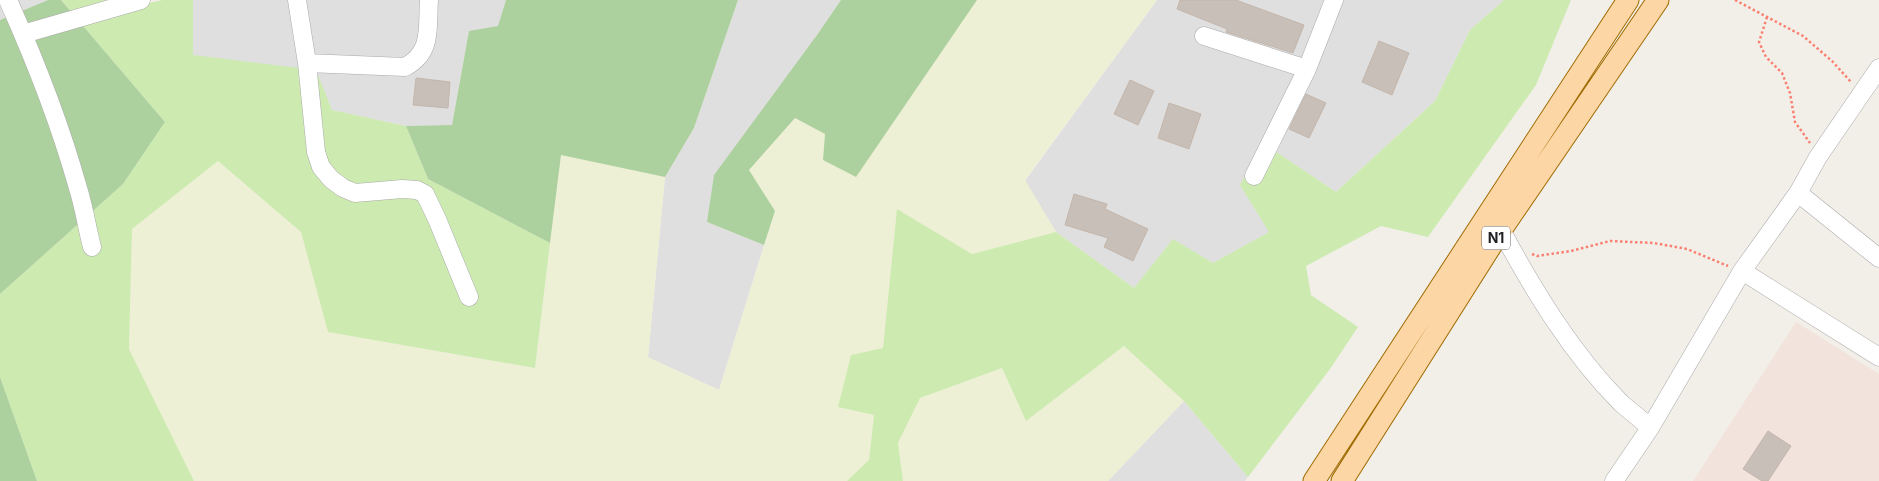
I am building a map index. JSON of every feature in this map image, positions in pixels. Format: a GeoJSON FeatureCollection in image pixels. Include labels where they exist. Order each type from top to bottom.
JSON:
{"type":"FeatureCollection","features":[{"type":"Feature","properties":{"kind":"main road","name":"N1"},"geometry":{"type":"LineString","coordinates":[[1314,481],[1628,0]]}},
{"type":"Feature","properties":{"kind":"main road","name":"N1"},"geometry":{"type":"LineString","coordinates":[[1342,481],[1505,238],[1658,0]]}},
{"type":"Feature","properties":{"kind":"street"},"geometry":{"type":"LineString","coordinates":[[0,4],[8,0],[23,34],[78,188],[92,248]]}},
{"type":"Feature","properties":{"kind":"street"},"geometry":{"type":"LineString","coordinates":[[23,34],[141,0]]}},
{"type":"Feature","properties":{"kind":"street"},"geometry":{"type":"LineString","coordinates":[[297,0],[307,63],[316,152],[321,167],[331,179],[355,193],[402,188],[417,190],[425,194],[470,297]]}},
{"type":"Feature","properties":{"kind":"street"},"geometry":{"type":"LineString","coordinates":[[307,63],[405,67],[415,62],[425,48],[429,0]]}},
{"type":"Feature","properties":{"kind":"street"},"geometry":{"type":"LineString","coordinates":[[1254,176],[1307,69],[1334,0]]}},
{"type":"Feature","properties":{"kind":"street"},"geometry":{"type":"LineString","coordinates":[[1204,36],[1307,69]]}},
{"type":"Feature","properties":{"kind":"street"},"geometry":{"type":"LineString","coordinates":[[1614,481],[1650,428],[1742,272],[1798,193],[1818,157],[1879,68]]}},
{"type":"Feature","properties":{"kind":"street"},"geometry":{"type":"LineString","coordinates":[[1798,193],[1879,258]]}},
{"type":"Feature","properties":{"kind":"street"},"geometry":{"type":"LineString","coordinates":[[1505,238],[1529,280],[1569,341],[1621,402],[1650,428]]}},
{"type":"Feature","properties":{"kind":"street"},"geometry":{"type":"LineString","coordinates":[[1742,272],[1879,357]]}},
{"type":"Feature","properties":{"kind":"path"},"geometry":{"type":"LineString","coordinates":[[1735,0],[1803,36],[1832,61],[1861,93]]}},
{"type":"Feature","properties":{"kind":"path"},"geometry":{"type":"LineString","coordinates":[[1766,17],[1759,42],[1766,56],[1782,73],[1790,93],[1795,122],[1818,157]]}},
{"type":"Feature","properties":{"kind":"path"},"geometry":{"type":"LineString","coordinates":[[1505,238],[1537,256],[1571,251],[1610,241],[1654,244],[1687,249],[1742,272]]}},
{"type":"Feature","properties":{"kind":"shaded area"},"geometry":{"type":"Polygon","coordinates":[[[0,0],[48,0],[0,20],[0,0]]]}},
{"type":"Feature","properties":{"kind":"shaded area"},"geometry":{"type":"Polygon","coordinates":[[[193,0],[506,0],[498,27],[469,32],[452,125],[406,126],[332,110],[192,56],[193,0]]]}},
{"type":"Feature","properties":{"kind":"shaded area"},"geometry":{"type":"Polygon","coordinates":[[[738,0],[841,0],[817,35],[707,222],[764,245],[719,390],[648,358],[665,177],[694,128],[738,0]]]}},
{"type":"Feature","properties":{"kind":"shaded area"},"geometry":{"type":"Polygon","coordinates":[[[1157,0],[1504,0],[1470,30],[1435,101],[1336,192],[1264,144],[1240,185],[1270,232],[1213,263],[1173,240],[1134,288],[1056,232],[1025,181],[1157,0]]]}},
{"type":"Feature","properties":{"kind":"shaded area"},"geometry":{"type":"Polygon","coordinates":[[[1796,322],[1879,374],[1879,481],[1693,481],[1796,322]]]}},
{"type":"Feature","properties":{"kind":"shaded area"},"geometry":{"type":"Polygon","coordinates":[[[1184,401],[1248,477],[1245,481],[1108,481],[1184,401]]]}},
{"type":"Feature","properties":{"kind":"green space"},"geometry":{"type":"Polygon","coordinates":[[[48,0],[61,0],[165,122],[123,184],[0,294],[0,20],[48,0]]]}},
{"type":"Feature","properties":{"kind":"green space"},"geometry":{"type":"Polygon","coordinates":[[[61,0],[114,0],[119,10],[162,0],[193,0],[193,55],[316,70],[332,110],[406,126],[428,179],[550,243],[535,368],[328,332],[301,232],[218,161],[132,229],[129,349],[194,481],[37,481],[0,377],[0,294],[123,184],[165,122],[61,0]]]}},
{"type":"Feature","properties":{"kind":"green space"},"geometry":{"type":"Polygon","coordinates":[[[506,0],[738,0],[694,128],[665,177],[561,155],[550,243],[428,179],[406,126],[452,125],[469,31],[498,26],[506,0]]]}},
{"type":"Feature","properties":{"kind":"green space"},"geometry":{"type":"Polygon","coordinates":[[[841,0],[977,0],[856,177],[823,160],[825,134],[795,118],[749,170],[775,211],[764,245],[707,222],[714,175],[841,0]]]}},
{"type":"Feature","properties":{"kind":"green space"},"geometry":{"type":"Polygon","coordinates":[[[977,0],[1157,0],[1025,180],[1056,232],[972,254],[897,209],[883,348],[838,407],[874,415],[869,460],[847,481],[194,481],[129,349],[132,229],[218,161],[301,232],[329,332],[535,368],[561,154],[665,177],[648,357],[719,390],[775,211],[749,170],[795,118],[825,134],[856,176],[977,0]]]}},
{"type":"Feature","properties":{"kind":"green space"},"geometry":{"type":"Polygon","coordinates":[[[1504,0],[1571,0],[1536,85],[1428,237],[1381,226],[1306,266],[1311,295],[1358,327],[1330,369],[1248,477],[1184,401],[1124,346],[1026,421],[1002,368],[920,398],[898,443],[903,481],[847,481],[869,460],[874,415],[838,407],[851,355],[883,348],[897,209],[972,254],[1056,232],[1134,288],[1173,239],[1213,263],[1269,232],[1240,185],[1263,143],[1336,192],[1435,101],[1470,30],[1504,0]]]}},
{"type":"Feature","properties":{"kind":"green space"},"geometry":{"type":"Polygon","coordinates":[[[1124,346],[1184,401],[1108,481],[903,481],[898,443],[920,398],[1002,368],[1026,421],[1124,346]]]}},
{"type":"Feature","properties":{"kind":"green space"},"geometry":{"type":"Polygon","coordinates":[[[0,377],[37,481],[0,481],[0,377]]]}},
{"type":"Feature","properties":{"kind":"building"},"geometry":{"type":"Polygon","coordinates":[[[1180,0],[1236,0],[1304,25],[1293,53],[1226,32],[1227,29],[1177,9],[1180,0]]]}},
{"type":"Feature","properties":{"kind":"building"},"geometry":{"type":"Polygon","coordinates":[[[1379,41],[1409,53],[1392,95],[1362,82],[1379,41]]]}},
{"type":"Feature","properties":{"kind":"building"},"geometry":{"type":"Polygon","coordinates":[[[416,78],[450,82],[448,108],[413,105],[416,78]]]}},
{"type":"Feature","properties":{"kind":"building"},"geometry":{"type":"Polygon","coordinates":[[[1130,80],[1154,91],[1138,125],[1114,114],[1130,80]]]}},
{"type":"Feature","properties":{"kind":"building"},"geometry":{"type":"Polygon","coordinates":[[[1306,94],[1326,103],[1309,138],[1289,129],[1306,94]]]}},
{"type":"Feature","properties":{"kind":"building"},"geometry":{"type":"Polygon","coordinates":[[[1169,103],[1201,114],[1189,149],[1158,138],[1169,103]]]}},
{"type":"Feature","properties":{"kind":"building"},"geometry":{"type":"Polygon","coordinates":[[[1074,194],[1107,204],[1105,209],[1148,229],[1133,261],[1104,247],[1108,238],[1065,225],[1074,194]]]}},
{"type":"Feature","properties":{"kind":"building"},"geometry":{"type":"Polygon","coordinates":[[[1768,431],[1791,446],[1768,481],[1762,481],[1743,469],[1768,431]]]}}]}
